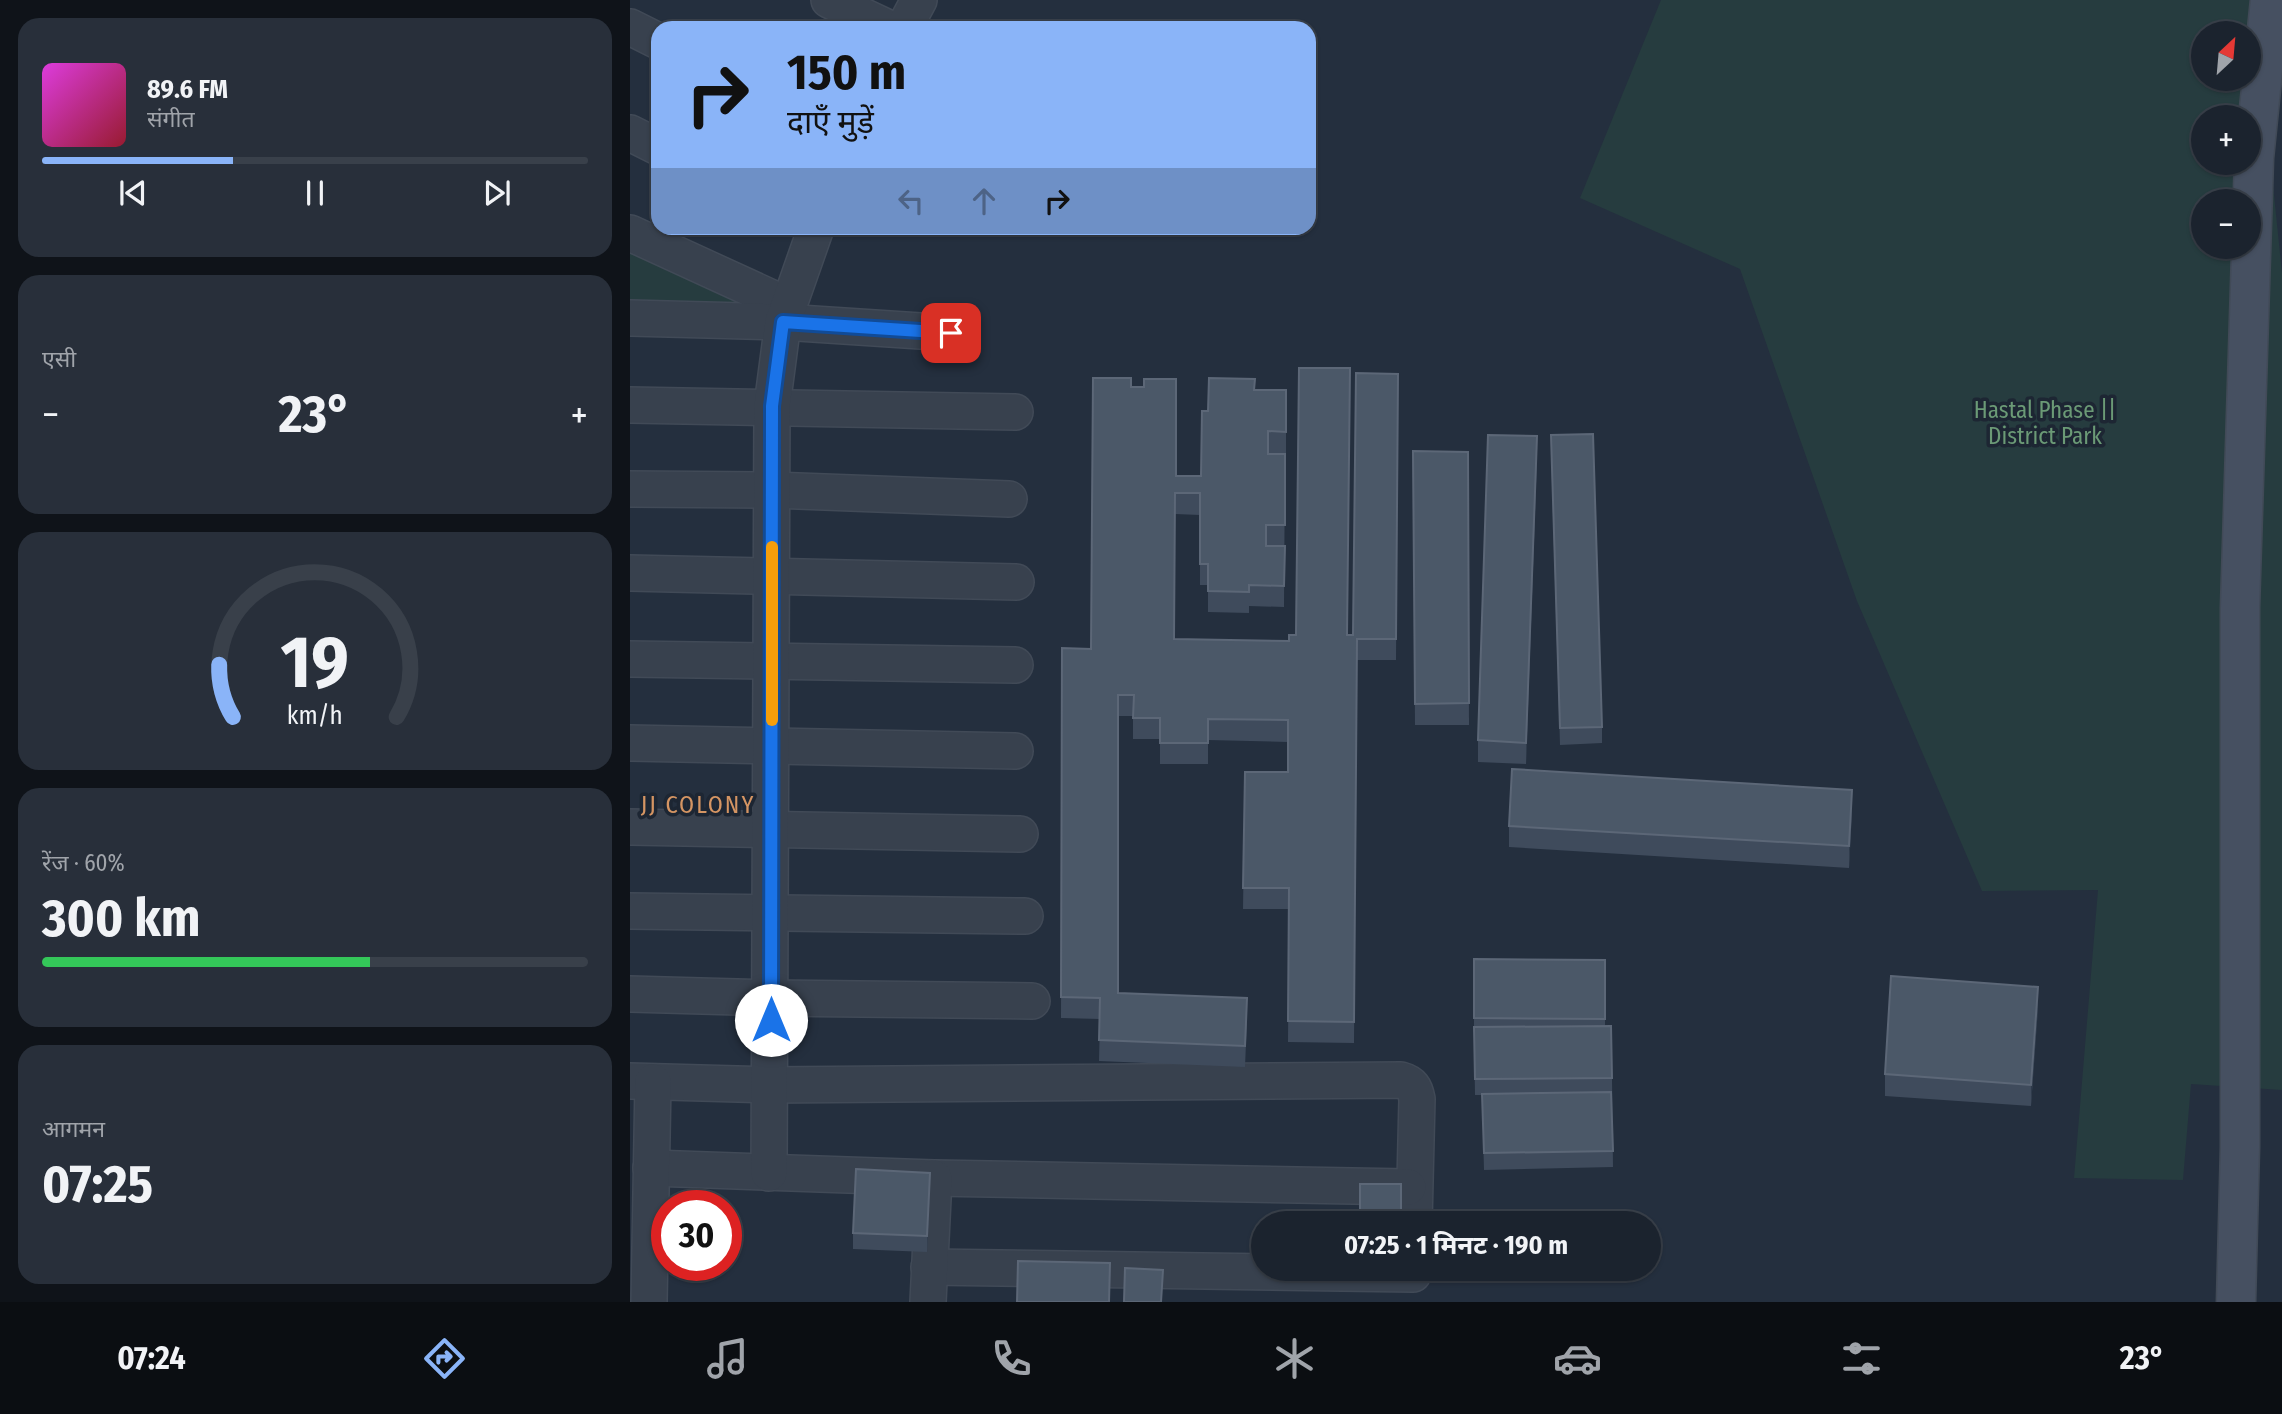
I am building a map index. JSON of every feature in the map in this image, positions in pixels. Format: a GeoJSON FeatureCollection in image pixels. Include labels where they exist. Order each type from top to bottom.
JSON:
{"type":"FeatureCollection","features":[{"type":"Feature","properties":{"kind":"street"},"geometry":{"type":"LineString","coordinates":[[830,0],[874,21]]}},
{"type":"Feature","properties":{"kind":"street"},"geometry":{"type":"LineString","coordinates":[[908,21],[919,0]]}},
{"type":"Feature","properties":{"kind":"street"},"geometry":{"type":"LineString","coordinates":[[2236,1302],[2240,1147],[2240,608],[2254,158],[2270,0]]}},
{"type":"Feature","properties":{"kind":"street"},"geometry":{"type":"LineString","coordinates":[[630,27],[651,38]]}},
{"type":"Feature","properties":{"kind":"street"},"geometry":{"type":"LineString","coordinates":[[630,133],[651,144]]}},
{"type":"Feature","properties":{"kind":"street"},"geometry":{"type":"LineString","coordinates":[[630,233],[786,314]]}},
{"type":"Feature","properties":{"kind":"street"},"geometry":{"type":"LineString","coordinates":[[769,1172],[772,406],[786,314],[814,235]]}},
{"type":"Feature","properties":{"kind":"street"},"geometry":{"type":"LineString","coordinates":[[630,318],[786,314],[951,333]]}},
{"type":"Feature","properties":{"kind":"street"},"geometry":{"type":"LineString","coordinates":[[630,405],[1015,412]]}},
{"type":"Feature","properties":{"kind":"street"},"geometry":{"type":"LineString","coordinates":[[630,489],[772,490],[1009,499]]}},
{"type":"Feature","properties":{"kind":"street"},"geometry":{"type":"LineString","coordinates":[[630,573],[1016,582]]}},
{"type":"Feature","properties":{"kind":"street"},"geometry":{"type":"LineString","coordinates":[[630,660],[1015,665]]}},
{"type":"Feature","properties":{"kind":"street"},"geometry":{"type":"LineString","coordinates":[[630,743],[1015,751]]}},
{"type":"Feature","properties":{"kind":"street"},"geometry":{"type":"LineString","coordinates":[[630,827],[1020,834]]}},
{"type":"Feature","properties":{"kind":"street"},"geometry":{"type":"LineString","coordinates":[[630,911],[1026,916]]}},
{"type":"Feature","properties":{"kind":"street"},"geometry":{"type":"LineString","coordinates":[[630,994],[1032,1000]]}},
{"type":"Feature","properties":{"kind":"street"},"geometry":{"type":"LineString","coordinates":[[649,1302],[651,1168],[641,1082],[771,1085],[1401,1080],[1409,1082],[1417,1099],[1414,1211]]}},
{"type":"Feature","properties":{"kind":"street"},"geometry":{"type":"LineString","coordinates":[[651,1168],[933,1178],[1415,1187]]}},
{"type":"Feature","properties":{"kind":"street"},"geometry":{"type":"LineString","coordinates":[[928,1302],[933,1178]]}},
{"type":"Feature","properties":{"kind":"street"},"geometry":{"type":"LineString","coordinates":[[929,1267],[1412,1282]]}},
{"type":"Feature","properties":{"kind":"green space","name":"Hastal Phase || District Park"},"geometry":{"type":"Polygon","coordinates":[[[1661,0],[2254,0],[2256,21],[2191,21],[2191,91],[2261,91],[2261,68],[2282,273],[2282,1090],[2191,1084],[2183,1180],[2074,1178],[2098,890],[1982,891],[1857,601],[1740,269],[1580,198],[1661,0]]]}},
{"type":"Feature","properties":{"kind":"green space"},"geometry":{"type":"Polygon","coordinates":[[[630,252],[746,306],[630,306],[630,252]]]}},
{"type":"Feature","properties":{"kind":"building"},"geometry":{"type":"Polygon","coordinates":[[[1299,368],[1350,368],[1347,635],[1353,635],[1356,373],[1398,374],[1396,639],[1357,639],[1354,1022],[1288,1021],[1289,888],[1243,888],[1245,772],[1288,772],[1288,720],[1208,719],[1208,743],[1160,743],[1160,718],[1133,718],[1134,695],[1118,695],[1118,993],[1247,998],[1245,1046],[1099,1040],[1100,998],[1061,997],[1062,648],[1091,649],[1093,378],[1131,378],[1131,387],[1144,387],[1144,379],[1176,379],[1176,476],[1201,476],[1202,411],[1208,411],[1209,378],[1255,379],[1254,390],[1286,390],[1286,432],[1268,431],[1268,454],[1285,454],[1285,525],[1266,525],[1266,546],[1285,546],[1284,586],[1249,585],[1249,592],[1208,591],[1208,564],[1200,564],[1200,493],[1175,493],[1174,639],[1289,641],[1289,635],[1296,635],[1299,368]]]}},
{"type":"Feature","properties":{"kind":"building"},"geometry":{"type":"Polygon","coordinates":[[[1593,434],[1602,727],[1560,728],[1551,435],[1593,434]]]}},
{"type":"Feature","properties":{"kind":"building"},"geometry":{"type":"Polygon","coordinates":[[[1488,435],[1537,436],[1526,743],[1478,740],[1488,435]]]}},
{"type":"Feature","properties":{"kind":"building"},"geometry":{"type":"Polygon","coordinates":[[[1413,451],[1468,452],[1469,703],[1415,704],[1413,451]]]}},
{"type":"Feature","properties":{"kind":"building"},"geometry":{"type":"Polygon","coordinates":[[[1512,769],[1852,790],[1849,846],[1509,826],[1512,769]]]}},
{"type":"Feature","properties":{"kind":"building"},"geometry":{"type":"Polygon","coordinates":[[[1474,959],[1605,960],[1605,1019],[1474,1018],[1474,959]]]}},
{"type":"Feature","properties":{"kind":"building"},"geometry":{"type":"Polygon","coordinates":[[[1891,976],[2038,987],[2031,1085],[1885,1074],[1891,976]]]}},
{"type":"Feature","properties":{"kind":"building"},"geometry":{"type":"Polygon","coordinates":[[[1611,1026],[1612,1078],[1475,1079],[1474,1027],[1611,1026]]]}},
{"type":"Feature","properties":{"kind":"building"},"geometry":{"type":"Polygon","coordinates":[[[1611,1092],[1613,1151],[1484,1153],[1482,1094],[1611,1092]]]}},
{"type":"Feature","properties":{"kind":"building"},"geometry":{"type":"Polygon","coordinates":[[[856,1169],[930,1173],[927,1236],[853,1233],[856,1169]]]}},
{"type":"Feature","properties":{"kind":"building"},"geometry":{"type":"Polygon","coordinates":[[[1360,1184],[1401,1184],[1401,1211],[1360,1211],[1360,1184]]]}},
{"type":"Feature","properties":{"kind":"building"},"geometry":{"type":"Polygon","coordinates":[[[1018,1261],[1110,1263],[1109,1302],[1017,1302],[1018,1261]]]}},
{"type":"Feature","properties":{"kind":"building"},"geometry":{"type":"Polygon","coordinates":[[[1125,1268],[1163,1270],[1161,1302],[1124,1302],[1125,1268]]]}},
{"type":"Feature","properties":{"kind":"slow traffic"},"geometry":{"type":"LineString","coordinates":[[772,547],[772,720]]}},
{"type":"Feature","properties":{"kind":"district","name":"JJ COLONY"},"geometry":{"type":"Point","coordinates":[698,805]}},
{"type":"Feature","properties":{"kind":"route"},"geometry":{"type":"LineString","coordinates":[[771,1020],[772,406],[783,322],[951,333]]}}]}
